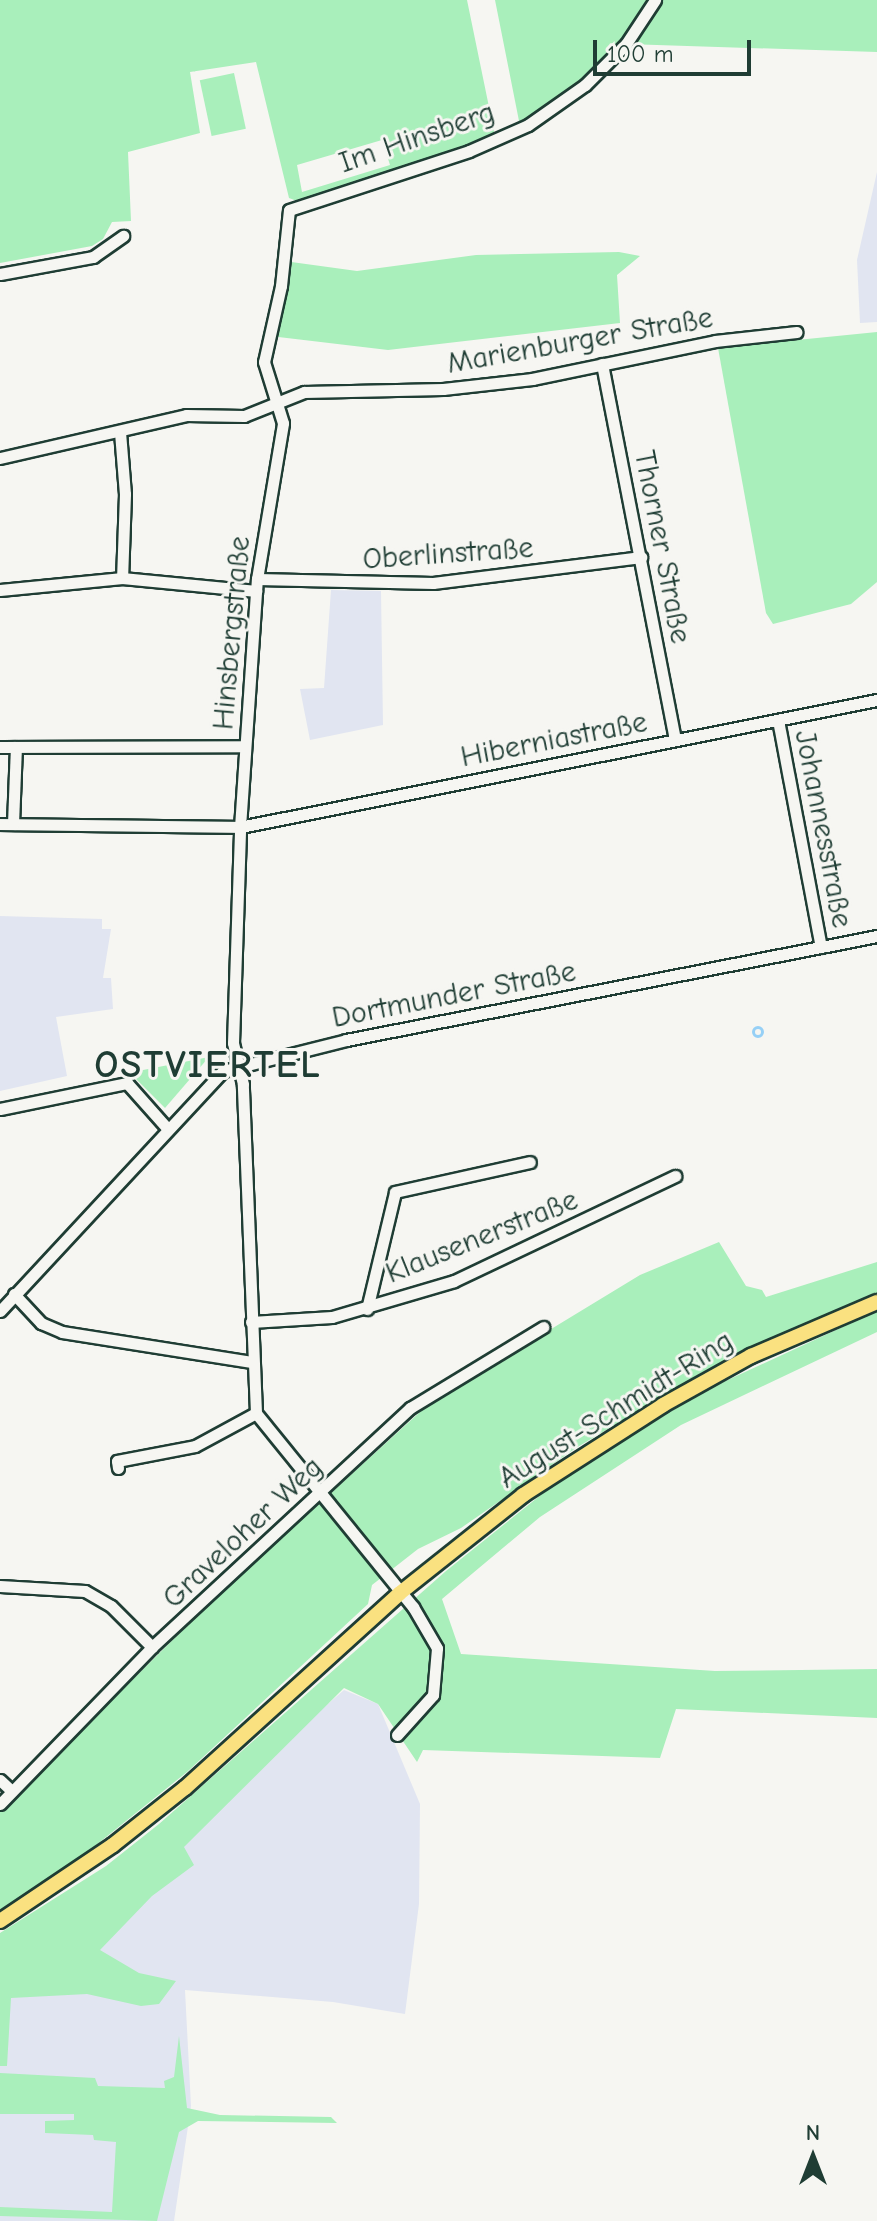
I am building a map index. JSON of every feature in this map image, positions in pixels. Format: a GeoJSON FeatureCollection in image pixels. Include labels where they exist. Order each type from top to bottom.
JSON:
{"type":"FeatureCollection","features":[{"type":"Feature","properties":{"kind":"main road","name":"August-Schmidt-Ring"},"geometry":{"type":"LineString","coordinates":[[0,1921],[103,1852],[185,1788],[400,1593],[523,1495],[663,1405],[751,1356],[877,1302]]}},
{"type":"Feature","properties":{"kind":"street","name":"Im Hinsberg"},"geometry":{"type":"LineString","coordinates":[[289,210],[496,141],[528,125],[585,85],[626,44],[655,0]]}},
{"type":"Feature","properties":{"kind":"street","name":"Hinsbergstraße"},"geometry":{"type":"LineString","coordinates":[[256,1413],[243,1084],[233,1036],[240,827],[257,585],[283,423],[264,362],[281,286],[289,210]]}},
{"type":"Feature","properties":{"kind":"street"},"geometry":{"type":"LineString","coordinates":[[0,274],[93,257],[123,236]]}},
{"type":"Feature","properties":{"kind":"street","name":"Marienburger Straße"},"geometry":{"type":"LineString","coordinates":[[0,458],[186,415],[244,416],[304,392],[443,389],[602,364],[715,341],[797,332]]}},
{"type":"Feature","properties":{"kind":"street","name":"Thorner Straße"},"geometry":{"type":"LineString","coordinates":[[602,364],[675,740]]}},
{"type":"Feature","properties":{"kind":"street"},"geometry":{"type":"LineString","coordinates":[[120,432],[122,578]]}},
{"type":"Feature","properties":{"kind":"street","name":"Oberlinstraße"},"geometry":{"type":"LineString","coordinates":[[0,590],[122,578],[257,585],[433,583],[641,557]]}},
{"type":"Feature","properties":{"kind":"street","name":"Hiberniastraße"},"geometry":{"type":"LineString","coordinates":[[6,824],[240,827],[877,700]]}},
{"type":"Feature","properties":{"kind":"street","name":"Johannesstraße"},"geometry":{"type":"LineString","coordinates":[[778,720],[821,947]]}},
{"type":"Feature","properties":{"kind":"street"},"geometry":{"type":"LineString","coordinates":[[0,747],[245,746]]}},
{"type":"Feature","properties":{"kind":"street"},"geometry":{"type":"LineString","coordinates":[[6,824],[16,747]]}},
{"type":"Feature","properties":{"kind":"street","name":"Dortmunder Straße"},"geometry":{"type":"LineString","coordinates":[[0,1310],[210,1081],[238,1066],[877,936]]}},
{"type":"Feature","properties":{"kind":"street"},"geometry":{"type":"LineString","coordinates":[[0,1109],[66,1093],[133,1085],[167,1128]]}},
{"type":"Feature","properties":{"kind":"street"},"geometry":{"type":"LineString","coordinates":[[367,1309],[395,1192],[530,1162]]}},
{"type":"Feature","properties":{"kind":"street","name":"Klausenerstraße"},"geometry":{"type":"LineString","coordinates":[[251,1322],[332,1317],[367,1309],[514,1257],[675,1176]]}},
{"type":"Feature","properties":{"kind":"street"},"geometry":{"type":"LineString","coordinates":[[14,1294],[41,1323],[62,1332],[252,1362]]}},
{"type":"Feature","properties":{"kind":"street","name":"Graveloher Weg"},"geometry":{"type":"LineString","coordinates":[[0,1804],[152,1647],[410,1408],[543,1327]]}},
{"type":"Feature","properties":{"kind":"street"},"geometry":{"type":"LineString","coordinates":[[118,1468],[117,1461],[195,1446],[256,1413],[427,1627],[439,1665],[433,1695],[397,1735]]}},
{"type":"Feature","properties":{"kind":"street"},"geometry":{"type":"LineString","coordinates":[[0,1586],[85,1591],[111,1606],[152,1647]]}},
{"type":"Feature","properties":{"kind":"street"},"geometry":{"type":"LineString","coordinates":[[0,1780],[12,1791]]}},
{"type":"Feature","properties":{"kind":"shaded area"},"geometry":{"type":"Polygon","coordinates":[[[877,172],[877,322],[860,323],[857,260],[877,172]]]}},
{"type":"Feature","properties":{"kind":"shaded area"},"geometry":{"type":"Polygon","coordinates":[[[331,590],[381,591],[383,725],[310,740],[300,689],[324,688],[331,590]]]}},
{"type":"Feature","properties":{"kind":"shaded area"},"geometry":{"type":"Polygon","coordinates":[[[0,916],[102,919],[102,929],[111,929],[103,978],[111,978],[113,1009],[56,1017],[67,1076],[0,1091],[0,916]]]}},
{"type":"Feature","properties":{"kind":"shaded area"},"geometry":{"type":"Polygon","coordinates":[[[344,1690],[378,1704],[420,1804],[419,1904],[405,2014],[333,2002],[185,1990],[191,2106],[174,2221],[0,2221],[0,1949],[171,1839],[344,1690]]]}},
{"type":"Feature","properties":{"kind":"green space"},"geometry":{"type":"Polygon","coordinates":[[[0,0],[467,0],[496,141],[305,204],[289,198],[256,62],[190,72],[200,133],[128,152],[131,221],[112,222],[103,239],[92,246],[0,263],[0,0]],[[382,140],[297,165],[302,192],[390,165],[382,140]]]}},
{"type":"Feature","properties":{"kind":"green space"},"geometry":{"type":"Polygon","coordinates":[[[495,0],[877,0],[877,52],[626,44],[585,85],[520,126],[495,0]]]}},
{"type":"Feature","properties":{"kind":"green space"},"geometry":{"type":"Polygon","coordinates":[[[234,73],[246,129],[212,136],[200,80],[234,73]]]}},
{"type":"Feature","properties":{"kind":"green space"},"geometry":{"type":"Polygon","coordinates":[[[619,252],[640,256],[617,275],[620,323],[388,350],[270,336],[284,261],[357,271],[476,255],[619,252]]]}},
{"type":"Feature","properties":{"kind":"green space"},"geometry":{"type":"Polygon","coordinates":[[[877,332],[877,582],[851,604],[773,624],[766,613],[718,348],[877,332]]]}},
{"type":"Feature","properties":{"kind":"green space"},"geometry":{"type":"Polygon","coordinates":[[[209,1057],[165,1108],[134,1077],[133,1072],[209,1057]]]}},
{"type":"Feature","properties":{"kind":"green space"},"geometry":{"type":"Polygon","coordinates":[[[719,1242],[746,1286],[762,1290],[766,1297],[877,1262],[877,1293],[706,1370],[576,1448],[461,1528],[418,1549],[372,1585],[368,1604],[187,1772],[70,1866],[0,1911],[0,1811],[211,1602],[431,1402],[640,1275],[719,1242]]]}},
{"type":"Feature","properties":{"kind":"green space"},"geometry":{"type":"Polygon","coordinates":[[[877,1311],[877,1332],[681,1425],[540,1517],[442,1599],[461,1654],[715,1671],[877,1669],[877,1718],[676,1709],[660,1758],[423,1750],[417,1762],[378,1704],[344,1688],[184,1847],[194,1865],[152,1896],[100,1950],[139,1973],[176,1981],[159,2004],[141,2006],[87,1994],[11,1998],[7,2066],[0,2066],[0,1933],[106,1866],[159,1824],[446,1571],[562,1478],[706,1390],[877,1311]]]}},
{"type":"Feature","properties":{"kind":"green space"},"geometry":{"type":"Polygon","coordinates":[[[179,2036],[187,2108],[220,2115],[331,2117],[337,2123],[198,2121],[179,2132],[157,2221],[0,2216],[0,2207],[112,2212],[116,2142],[94,2140],[93,2135],[45,2133],[45,2121],[74,2120],[74,2114],[0,2114],[0,2073],[95,2078],[98,2086],[165,2088],[164,2081],[174,2077],[179,2036]]]}},
{"type":"Feature","properties":{"kind":"waterway"},"geometry":{"type":"LineString","coordinates":[[758,1028],[762,1032],[758,1036],[754,1032],[758,1028]]}},
{"type":"Feature","properties":{"kind":"district","name":"OSTVIERTEL"},"geometry":{"type":"Point","coordinates":[208,1066]}}]}
